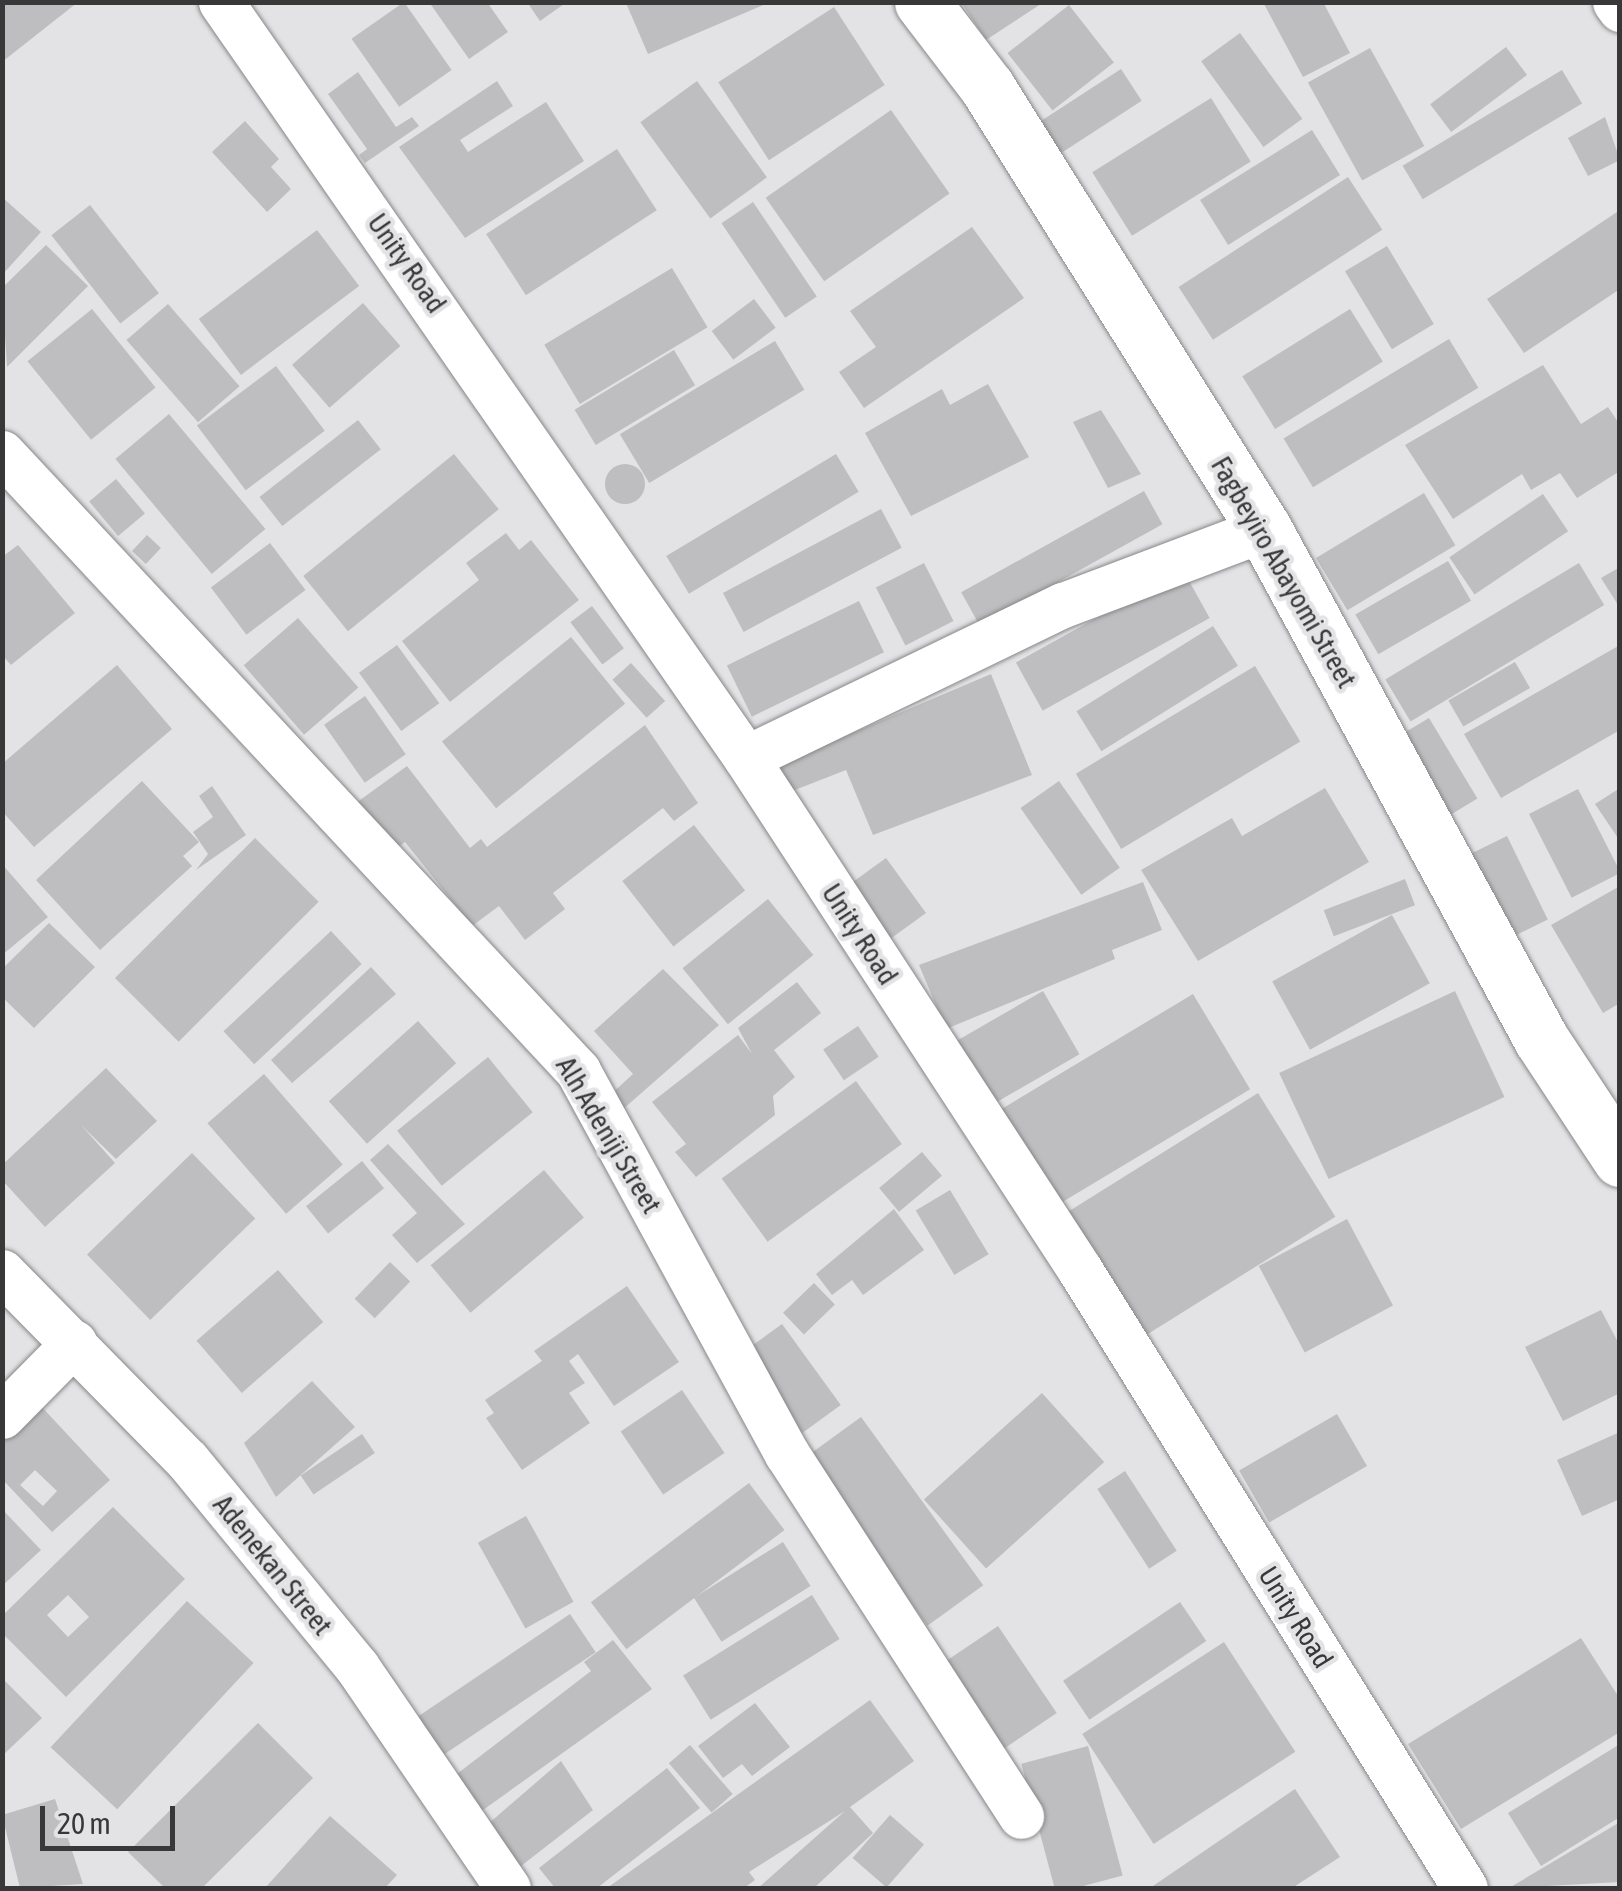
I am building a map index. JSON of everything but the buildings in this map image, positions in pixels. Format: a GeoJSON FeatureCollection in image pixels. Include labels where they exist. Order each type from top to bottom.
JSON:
{"type":"FeatureCollection","features":[{"type":"Feature","properties":{"kind":"street","name":"Unity Road"},"geometry":{"type":"LineString","coordinates":[[221,2],[746,758],[1080,1270],[1464,1888]]}},
{"type":"Feature","properties":{"kind":"street","name":"Fagbeyiro Abayomi Street"},"geometry":{"type":"LineString","coordinates":[[922,2],[987,87],[1264,529],[1541,1039],[1620,1158]]}},
{"type":"Feature","properties":{"kind":"street","name":"Alh Adeniji Street"},"geometry":{"type":"LineString","coordinates":[[2,453],[578,1071],[788,1454],[1021,1816]]}},
{"type":"Feature","properties":{"kind":"street"},"geometry":{"type":"LineString","coordinates":[[746,758],[1063,605],[1264,529]]}},
{"type":"Feature","properties":{"kind":"street","name":"Adenekan Street"},"geometry":{"type":"LineString","coordinates":[[2,1272],[186,1460],[356,1667],[508,1888]]}},
{"type":"Feature","properties":{"kind":"street"},"geometry":{"type":"LineString","coordinates":[[2,1416],[74,1343]]}}]}
